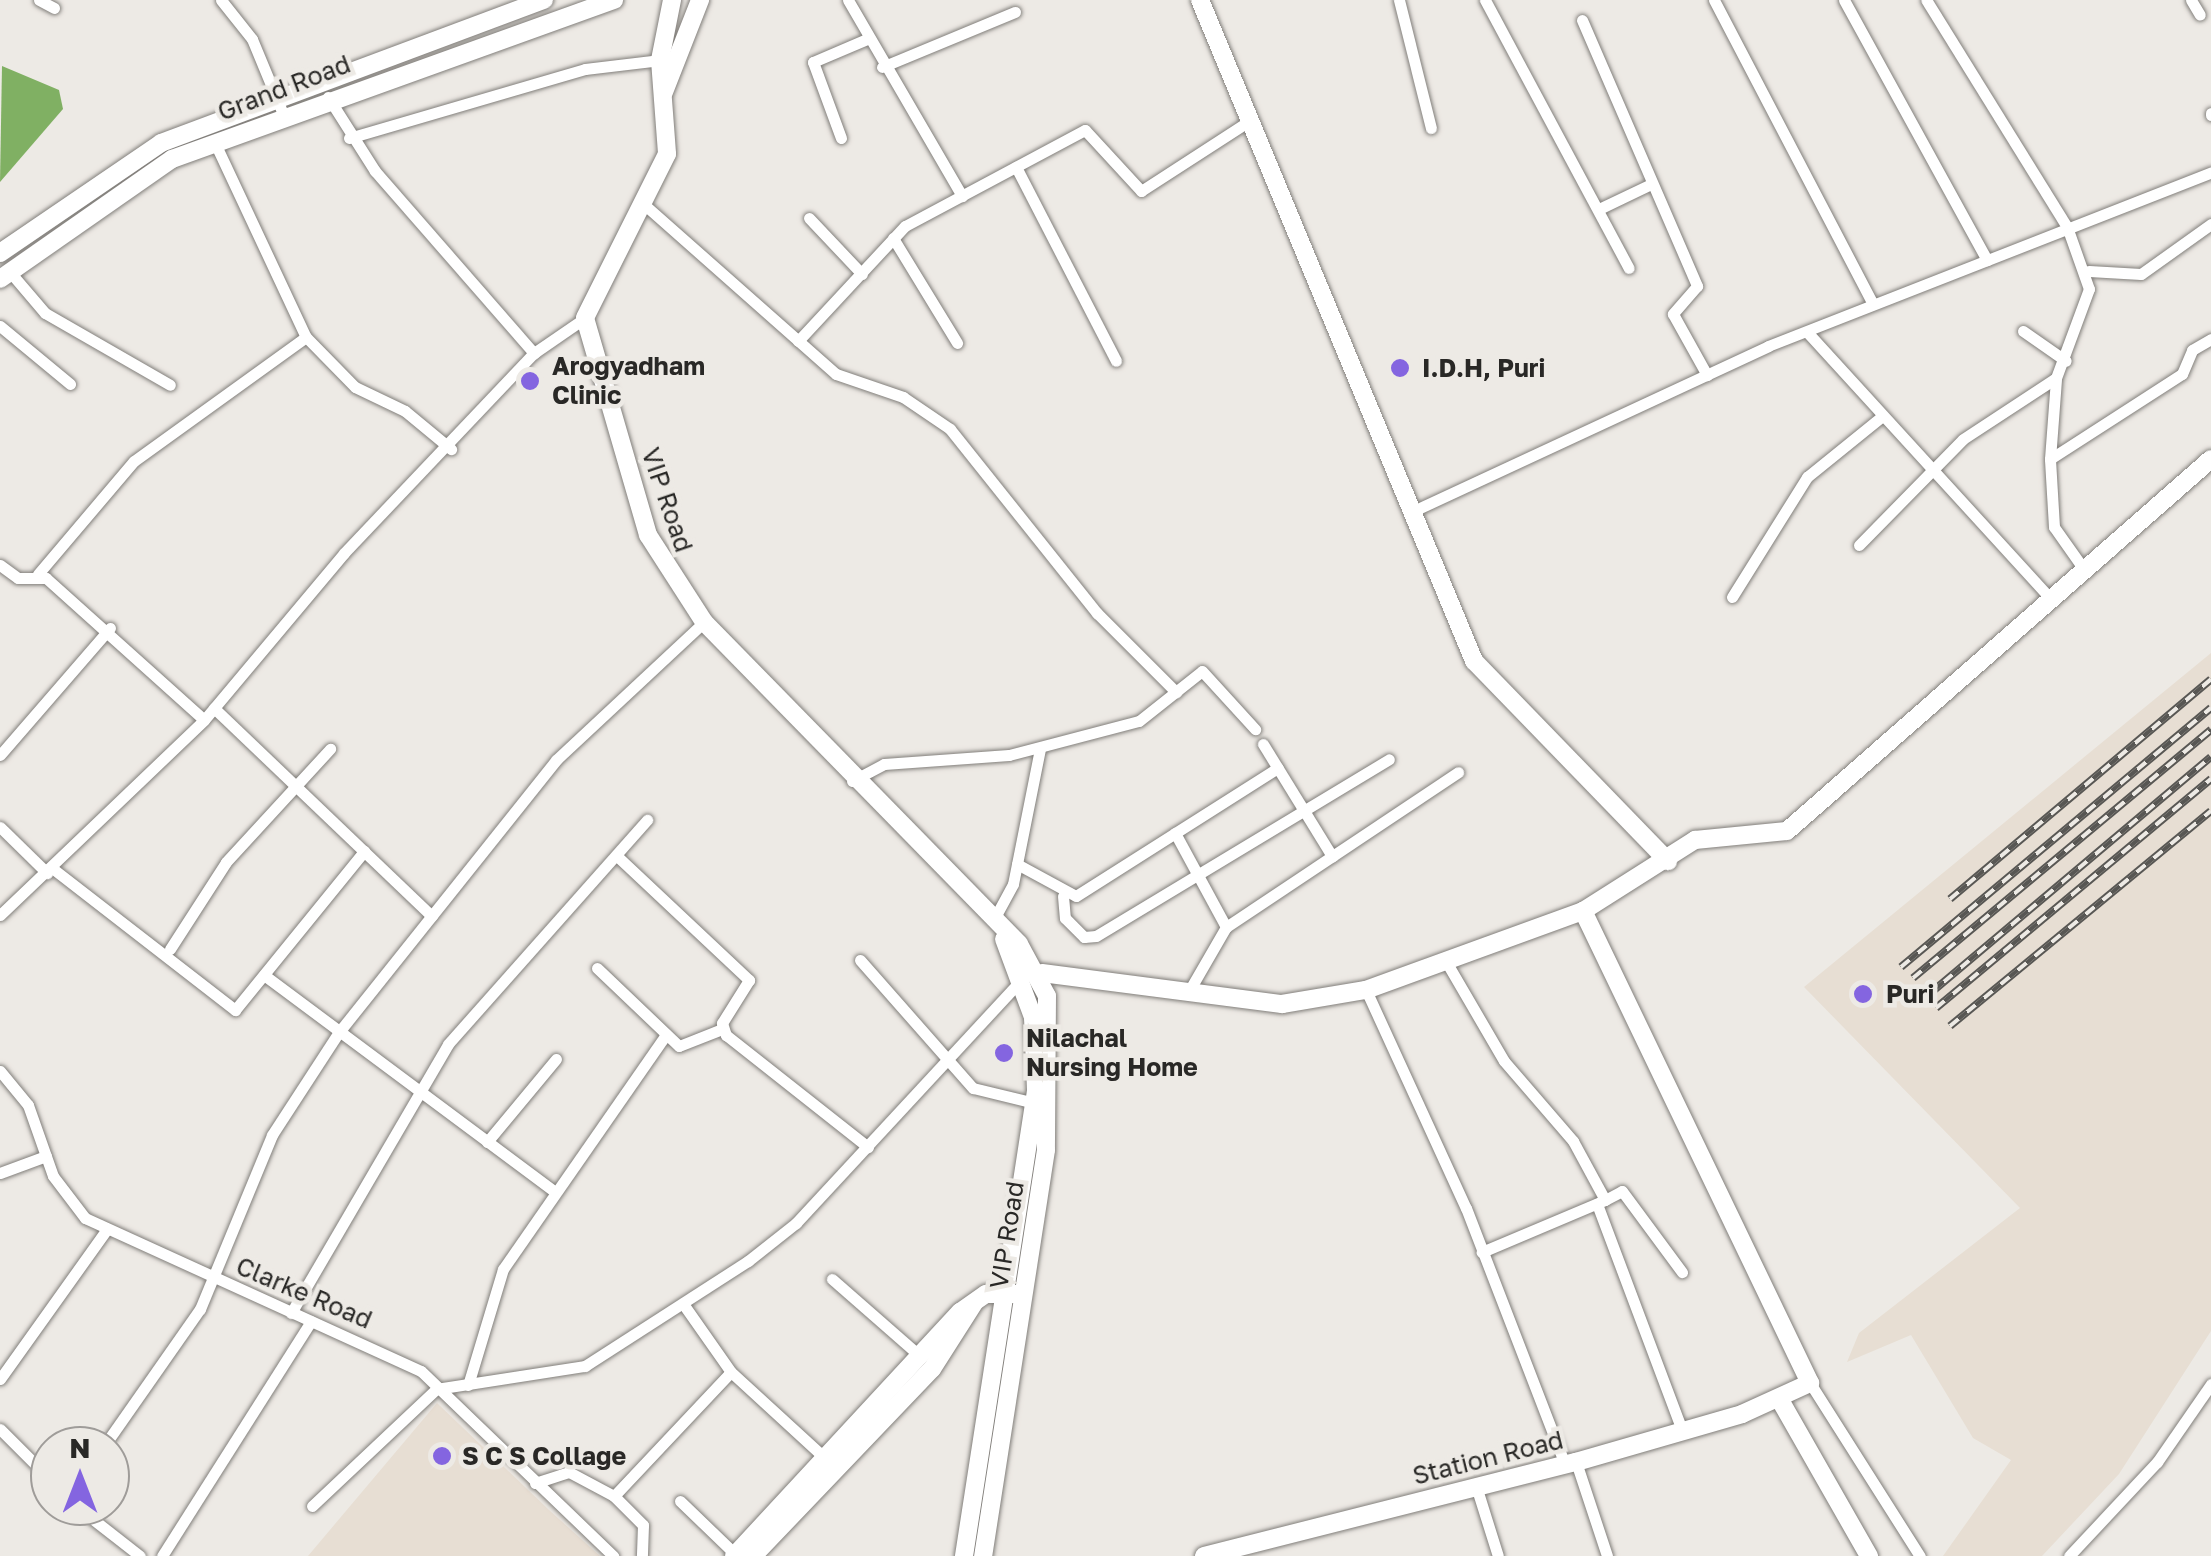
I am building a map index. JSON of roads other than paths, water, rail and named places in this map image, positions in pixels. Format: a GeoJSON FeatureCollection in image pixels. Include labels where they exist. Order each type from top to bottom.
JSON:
{"type":"FeatureCollection","features":[{"type":"Feature","properties":{"kind":"main road","name":"Grand Road"},"geometry":{"type":"LineString","coordinates":[[0,253],[130,158],[279,105],[508,6],[544,0]]}},
{"type":"Feature","properties":{"kind":"main road","name":"Grand Road"},"geometry":{"type":"LineString","coordinates":[[5,276],[140,178],[279,105],[328,97],[614,0]]}},
{"type":"Feature","properties":{"kind":"main road"},"geometry":{"type":"LineString","coordinates":[[585,318],[647,208],[668,154],[660,60],[672,0]]}},
{"type":"Feature","properties":{"kind":"main road"},"geometry":{"type":"LineString","coordinates":[[664,92],[700,0]]}},
{"type":"Feature","properties":{"kind":"main road"},"geometry":{"type":"LineString","coordinates":[[1200,0],[1409,513],[1474,661],[1668,861]]}},
{"type":"Feature","properties":{"kind":"main road","name":"VIP Road"},"geometry":{"type":"LineString","coordinates":[[585,318],[648,535],[704,622],[990,925],[1042,973],[1050,1100],[964,1556]]}},
{"type":"Feature","properties":{"kind":"main road"},"geometry":{"type":"LineString","coordinates":[[1042,973],[1282,1004],[1366,990],[1444,958],[1583,911],[1706,837],[1788,831],[2049,596],[2211,459]]}},
{"type":"Feature","properties":{"kind":"main road"},"geometry":{"type":"LineString","coordinates":[[1583,911],[1810,1383]]}},
{"type":"Feature","properties":{"kind":"main road","name":"VIP Road"},"geometry":{"type":"LineString","coordinates":[[982,1556],[1016,1294],[1035,1103],[1023,978],[1004,939]]}},
{"type":"Feature","properties":{"kind":"main road"},"geometry":{"type":"LineString","coordinates":[[832,1464],[920,1357],[974,1303],[1016,1294]]}},
{"type":"Feature","properties":{"kind":"main road"},"geometry":{"type":"LineString","coordinates":[[741,1555],[932,1369],[974,1303]]}},
{"type":"Feature","properties":{"kind":"main road","name":"Station Road"},"geometry":{"type":"LineString","coordinates":[[1204,1556],[1477,1492],[1573,1465],[1681,1428],[1742,1414],[1780,1400],[1810,1383]]}},
{"type":"Feature","properties":{"kind":"main road"},"geometry":{"type":"LineString","coordinates":[[1780,1400],[1869,1556]]}},
{"type":"Feature","properties":{"kind":"main road"},"geometry":{"type":"LineString","coordinates":[[1573,1465],[1742,1414]]}},
{"type":"Feature","properties":{"kind":"main road"},"geometry":{"type":"LineString","coordinates":[[1245,1556],[1477,1492]]}},
{"type":"Feature","properties":{"kind":"street"},"geometry":{"type":"LineString","coordinates":[[39,0],[54,8]]}},
{"type":"Feature","properties":{"kind":"street"},"geometry":{"type":"LineString","coordinates":[[222,0],[252,39],[279,105]]}},
{"type":"Feature","properties":{"kind":"street"},"geometry":{"type":"LineString","coordinates":[[848,0],[882,66],[962,196]]}},
{"type":"Feature","properties":{"kind":"street"},"geometry":{"type":"LineString","coordinates":[[1399,0],[1431,128]]}},
{"type":"Feature","properties":{"kind":"street"},"geometry":{"type":"LineString","coordinates":[[1485,0],[1601,208],[1629,268]]}},
{"type":"Feature","properties":{"kind":"street"},"geometry":{"type":"LineString","coordinates":[[1714,0],[1873,304]]}},
{"type":"Feature","properties":{"kind":"street"},"geometry":{"type":"LineString","coordinates":[[1844,0],[1987,260]]}},
{"type":"Feature","properties":{"kind":"street"},"geometry":{"type":"LineString","coordinates":[[1926,0],[2067,227],[2089,271],[2066,360],[2056,378],[2050,459],[2054,527],[2082,568]]}},
{"type":"Feature","properties":{"kind":"street"},"geometry":{"type":"LineString","coordinates":[[2191,0],[2200,14]]}},
{"type":"Feature","properties":{"kind":"street"},"geometry":{"type":"LineString","coordinates":[[508,6],[518,34]]}},
{"type":"Feature","properties":{"kind":"street"},"geometry":{"type":"LineString","coordinates":[[882,66],[1015,12]]}},
{"type":"Feature","properties":{"kind":"street"},"geometry":{"type":"LineString","coordinates":[[1582,20],[1649,185],[1697,286],[1673,314],[1707,376]]}},
{"type":"Feature","properties":{"kind":"street"},"geometry":{"type":"LineString","coordinates":[[840,138],[813,62],[867,40]]}},
{"type":"Feature","properties":{"kind":"street"},"geometry":{"type":"LineString","coordinates":[[349,138],[585,69],[660,60]]}},
{"type":"Feature","properties":{"kind":"street"},"geometry":{"type":"LineString","coordinates":[[328,97],[349,138],[534,353]]}},
{"type":"Feature","properties":{"kind":"street"},"geometry":{"type":"LineString","coordinates":[[798,341],[893,238],[962,196],[1090,130],[1141,190],[1249,121]]}},
{"type":"Feature","properties":{"kind":"street"},"geometry":{"type":"LineString","coordinates":[[214,142],[306,337],[355,387],[405,411],[451,450]]}},
{"type":"Feature","properties":{"kind":"street"},"geometry":{"type":"LineString","coordinates":[[1016,167],[1116,361]]}},
{"type":"Feature","properties":{"kind":"street"},"geometry":{"type":"LineString","coordinates":[[1409,513],[1873,304],[2211,172]]}},
{"type":"Feature","properties":{"kind":"street"},"geometry":{"type":"LineString","coordinates":[[1601,208],[1649,185]]}},
{"type":"Feature","properties":{"kind":"street"},"geometry":{"type":"LineString","coordinates":[[647,208],[836,374],[903,397],[950,429],[1097,614],[1176,692]]}},
{"type":"Feature","properties":{"kind":"street"},"geometry":{"type":"LineString","coordinates":[[808,218],[862,274]]}},
{"type":"Feature","properties":{"kind":"street"},"geometry":{"type":"LineString","coordinates":[[2089,271],[2141,274],[2211,224]]}},
{"type":"Feature","properties":{"kind":"street"},"geometry":{"type":"LineString","coordinates":[[893,238],[957,343]]}},
{"type":"Feature","properties":{"kind":"street"},"geometry":{"type":"LineString","coordinates":[[5,276],[45,312],[140,360],[170,385]]}},
{"type":"Feature","properties":{"kind":"street"},"geometry":{"type":"LineString","coordinates":[[0,915],[204,720],[344,553],[451,450],[534,353],[585,318]]}},
{"type":"Feature","properties":{"kind":"street"},"geometry":{"type":"LineString","coordinates":[[0,326],[70,384]]}},
{"type":"Feature","properties":{"kind":"street"},"geometry":{"type":"LineString","coordinates":[[2023,331],[2066,360]]}},
{"type":"Feature","properties":{"kind":"street"},"geometry":{"type":"LineString","coordinates":[[1808,334],[1881,417],[1935,466],[2049,596]]}},
{"type":"Feature","properties":{"kind":"street"},"geometry":{"type":"LineString","coordinates":[[0,565],[18,578],[38,574],[134,461],[306,337]]}},
{"type":"Feature","properties":{"kind":"street"},"geometry":{"type":"LineString","coordinates":[[2050,459],[2182,374],[2192,350],[2211,339]]}},
{"type":"Feature","properties":{"kind":"street"},"geometry":{"type":"LineString","coordinates":[[1858,545],[1935,466],[2056,378]]}},
{"type":"Feature","properties":{"kind":"street"},"geometry":{"type":"LineString","coordinates":[[1732,598],[1807,477],[1881,417]]}},
{"type":"Feature","properties":{"kind":"street"},"geometry":{"type":"LineString","coordinates":[[38,574],[110,628],[204,720]]}},
{"type":"Feature","properties":{"kind":"street"},"geometry":{"type":"LineString","coordinates":[[117,1426],[215,1280],[272,1135],[340,1032],[556,760],[704,622]]}},
{"type":"Feature","properties":{"kind":"street"},"geometry":{"type":"LineString","coordinates":[[0,755],[110,628]]}},
{"type":"Feature","properties":{"kind":"street"},"geometry":{"type":"LineString","coordinates":[[852,781],[894,762],[1040,748],[1138,721],[1208,672],[1256,728]]}},
{"type":"Feature","properties":{"kind":"street"},"geometry":{"type":"LineString","coordinates":[[214,708],[432,916]]}},
{"type":"Feature","properties":{"kind":"street"},"geometry":{"type":"LineString","coordinates":[[1263,744],[1332,856]]}},
{"type":"Feature","properties":{"kind":"street"},"geometry":{"type":"LineString","coordinates":[[990,925],[1017,864],[1040,748]]}},
{"type":"Feature","properties":{"kind":"street"},"geometry":{"type":"LineString","coordinates":[[170,950],[226,862],[300,791],[330,749]]}},
{"type":"Feature","properties":{"kind":"street"},"geometry":{"type":"LineString","coordinates":[[1064,896],[1065,918],[1090,938],[1389,759]]}},
{"type":"Feature","properties":{"kind":"street"},"geometry":{"type":"LineString","coordinates":[[1064,896],[1278,768]]}},
{"type":"Feature","properties":{"kind":"street"},"geometry":{"type":"LineString","coordinates":[[1189,990],[1226,927],[1458,772]]}},
{"type":"Feature","properties":{"kind":"street"},"geometry":{"type":"LineString","coordinates":[[291,1313],[416,1089],[647,820]]}},
{"type":"Feature","properties":{"kind":"street"},"geometry":{"type":"LineString","coordinates":[[0,827],[49,871],[228,1009],[244,1009],[264,975],[364,851]]}},
{"type":"Feature","properties":{"kind":"street"},"geometry":{"type":"LineString","coordinates":[[1174,833],[1200,873],[1226,927]]}},
{"type":"Feature","properties":{"kind":"street"},"geometry":{"type":"LineString","coordinates":[[596,968],[666,1036],[688,1048],[722,1029],[749,980],[618,857]]}},
{"type":"Feature","properties":{"kind":"street"},"geometry":{"type":"LineString","coordinates":[[1017,864],[1064,896]]}},
{"type":"Feature","properties":{"kind":"street"},"geometry":{"type":"LineString","coordinates":[[1444,958],[1504,1061],[1573,1140],[1601,1202],[1681,1428]]}},
{"type":"Feature","properties":{"kind":"street"},"geometry":{"type":"LineString","coordinates":[[860,960],[973,1088],[1035,1103]]}},
{"type":"Feature","properties":{"kind":"street"},"geometry":{"type":"LineString","coordinates":[[264,975],[554,1192]]}},
{"type":"Feature","properties":{"kind":"street"},"geometry":{"type":"LineString","coordinates":[[312,1506],[436,1389],[585,1366],[686,1308],[796,1223],[1023,978]]}},
{"type":"Feature","properties":{"kind":"street"},"geometry":{"type":"LineString","coordinates":[[1366,990],[1573,1465],[1607,1556]]}},
{"type":"Feature","properties":{"kind":"street"},"geometry":{"type":"LineString","coordinates":[[722,1029],[868,1147]]}},
{"type":"Feature","properties":{"kind":"street"},"geometry":{"type":"LineString","coordinates":[[468,1385],[494,1286],[554,1192],[666,1036]]}},
{"type":"Feature","properties":{"kind":"street"},"geometry":{"type":"LineString","coordinates":[[486,1142],[556,1059]]}},
{"type":"Feature","properties":{"kind":"street","name":"Clarke Road"},"geometry":{"type":"LineString","coordinates":[[0,1071],[28,1105],[66,1198],[107,1229],[421,1371],[612,1556]]}},
{"type":"Feature","properties":{"kind":"street"},"geometry":{"type":"LineString","coordinates":[[0,1173],[46,1156]]}},
{"type":"Feature","properties":{"kind":"street"},"geometry":{"type":"LineString","coordinates":[[1482,1252],[1622,1191],[1682,1272]]}},
{"type":"Feature","properties":{"kind":"street"},"geometry":{"type":"LineString","coordinates":[[0,1380],[107,1229]]}},
{"type":"Feature","properties":{"kind":"street"},"geometry":{"type":"LineString","coordinates":[[832,1279],[920,1357]]}},
{"type":"Feature","properties":{"kind":"street"},"geometry":{"type":"LineString","coordinates":[[686,1308],[730,1372],[832,1464]]}},
{"type":"Feature","properties":{"kind":"street"},"geometry":{"type":"LineString","coordinates":[[166,1554],[312,1322]]}},
{"type":"Feature","properties":{"kind":"street"},"geometry":{"type":"LineString","coordinates":[[614,1496],[730,1372]]}},
{"type":"Feature","properties":{"kind":"street"},"geometry":{"type":"LineString","coordinates":[[1810,1383],[1920,1556]]}},
{"type":"Feature","properties":{"kind":"street"},"geometry":{"type":"LineString","coordinates":[[2069,1556],[2157,1462],[2211,1384]]}},
{"type":"Feature","properties":{"kind":"street"},"geometry":{"type":"LineString","coordinates":[[0,1430],[30,1459]]}},
{"type":"Feature","properties":{"kind":"street"},"geometry":{"type":"LineString","coordinates":[[535,1483],[569,1472],[614,1496],[643,1525],[642,1556]]}},
{"type":"Feature","properties":{"kind":"street"},"geometry":{"type":"LineString","coordinates":[[1477,1492],[1498,1556]]}},
{"type":"Feature","properties":{"kind":"street"},"geometry":{"type":"LineString","coordinates":[[680,1501],[741,1555]]}},
{"type":"Feature","properties":{"kind":"street"},"geometry":{"type":"LineString","coordinates":[[102,1526],[140,1556]]}},
{"type":"Feature","properties":{"kind":"railway"},"geometry":{"type":"LineString","coordinates":[[1950,899],[2211,679]]}},
{"type":"Feature","properties":{"kind":"railway"},"geometry":{"type":"LineString","coordinates":[[1901,967],[2211,708]]}},
{"type":"Feature","properties":{"kind":"railway"},"geometry":{"type":"LineString","coordinates":[[1913,978],[2211,730]]}},
{"type":"Feature","properties":{"kind":"railway"},"geometry":{"type":"LineString","coordinates":[[1927,996],[2211,757]]}},
{"type":"Feature","properties":{"kind":"railway"},"geometry":{"type":"LineString","coordinates":[[1936,1008],[2211,779]]}},
{"type":"Feature","properties":{"kind":"railway"},"geometry":{"type":"LineString","coordinates":[[1950,1026],[2211,811]]}},
{"type":"Feature","properties":{"kind":"place","name":"I.D.H, Puri"},"geometry":{"type":"Point","coordinates":[1400,368]}},
{"type":"Feature","properties":{"kind":"place","name":"Arogyadham Clinic"},"geometry":{"type":"Point","coordinates":[530,381]}},
{"type":"Feature","properties":{"kind":"place","name":"Puri"},"geometry":{"type":"Point","coordinates":[1863,994]}},
{"type":"Feature","properties":{"kind":"place","name":"Nilachal Nursing Home"},"geometry":{"type":"Point","coordinates":[1004,1053]}},
{"type":"Feature","properties":{"kind":"place","name":"S C S Collage"},"geometry":{"type":"Point","coordinates":[442,1456]}}]}
